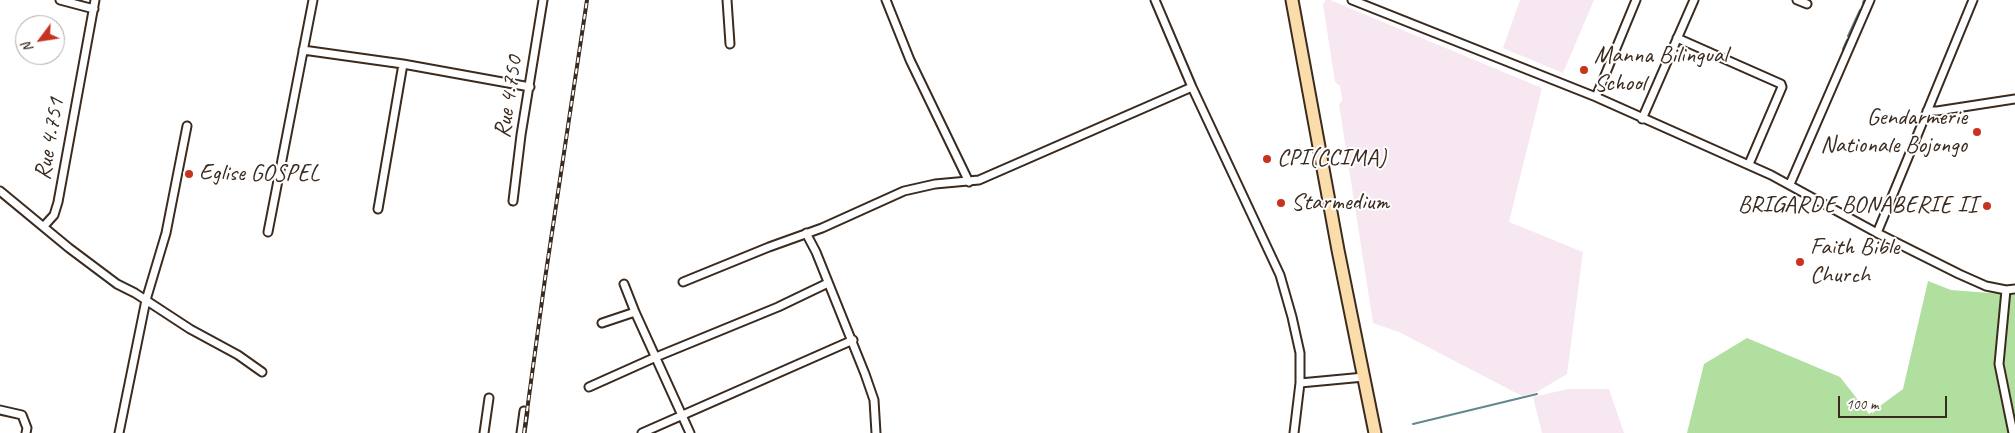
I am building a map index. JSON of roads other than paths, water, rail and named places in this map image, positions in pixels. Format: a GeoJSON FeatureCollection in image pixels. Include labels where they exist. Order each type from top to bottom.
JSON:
{"type":"FeatureCollection","features":[{"type":"Feature","properties":{"kind":"highway"},"geometry":{"type":"LineString","coordinates":[[1292,0],[1338,250],[1375,433]]}},
{"type":"Feature","properties":{"kind":"street"},"geometry":{"type":"LineString","coordinates":[[60,0],[94,9]]}},
{"type":"Feature","properties":{"kind":"street","name":"Rue 4.751"},"geometry":{"type":"LineString","coordinates":[[0,191],[44,226],[54,216],[95,0]]}},
{"type":"Feature","properties":{"kind":"street"},"geometry":{"type":"LineString","coordinates":[[268,232],[314,0]]}},
{"type":"Feature","properties":{"kind":"street","name":"Rue 4.750"},"geometry":{"type":"LineString","coordinates":[[513,201],[521,135],[543,0]]}},
{"type":"Feature","properties":{"kind":"street"},"geometry":{"type":"LineString","coordinates":[[727,0],[730,44]]}},
{"type":"Feature","properties":{"kind":"street"},"geometry":{"type":"LineString","coordinates":[[886,0],[910,60],[968,182]]}},
{"type":"Feature","properties":{"kind":"street"},"geometry":{"type":"LineString","coordinates":[[1155,0],[1192,87],[1280,275],[1300,352],[1300,383],[1294,433]]}},
{"type":"Feature","properties":{"kind":"street"},"geometry":{"type":"LineString","coordinates":[[1352,0],[1596,97],[1642,119],[1749,164],[1790,184],[1877,233],[1986,286],[2006,290],[2015,289]]}},
{"type":"Feature","properties":{"kind":"street"},"geometry":{"type":"LineString","coordinates":[[1596,97],[1636,0]]}},
{"type":"Feature","properties":{"kind":"street"},"geometry":{"type":"LineString","coordinates":[[1642,119],[1694,0]]}},
{"type":"Feature","properties":{"kind":"street"},"geometry":{"type":"LineString","coordinates":[[1797,0],[1807,4]]}},
{"type":"Feature","properties":{"kind":"street"},"geometry":{"type":"LineString","coordinates":[[1790,184],[1870,0]]}},
{"type":"Feature","properties":{"kind":"street"},"geometry":{"type":"LineString","coordinates":[[1877,233],[1973,0]]}},
{"type":"Feature","properties":{"kind":"street"},"geometry":{"type":"LineString","coordinates":[[1677,38],[1781,84],[1782,87],[1749,164]]}},
{"type":"Feature","properties":{"kind":"street"},"geometry":{"type":"LineString","coordinates":[[303,50],[403,64],[530,87]]}},
{"type":"Feature","properties":{"kind":"street"},"geometry":{"type":"LineString","coordinates":[[378,209],[403,64]]}},
{"type":"Feature","properties":{"kind":"street"},"geometry":{"type":"LineString","coordinates":[[683,282],[806,233],[904,191],[935,184],[979,180],[1192,87]]}},
{"type":"Feature","properties":{"kind":"street"},"geometry":{"type":"LineString","coordinates":[[1927,111],[2015,99]]}},
{"type":"Feature","properties":{"kind":"street"},"geometry":{"type":"LineString","coordinates":[[119,433],[146,300],[166,233],[187,126]]}},
{"type":"Feature","properties":{"kind":"street"},"geometry":{"type":"LineString","coordinates":[[44,226],[69,248],[117,284],[146,300],[190,329],[238,355],[262,372]]}},
{"type":"Feature","properties":{"kind":"street"},"geometry":{"type":"LineString","coordinates":[[806,233],[816,252],[853,340],[874,400],[876,433]]}},
{"type":"Feature","properties":{"kind":"street"},"geometry":{"type":"LineString","coordinates":[[588,387],[778,307],[828,283]]}},
{"type":"Feature","properties":{"kind":"street"},"geometry":{"type":"LineString","coordinates":[[624,284],[690,433]]}},
{"type":"Feature","properties":{"kind":"street"},"geometry":{"type":"LineString","coordinates":[[2006,290],[1999,364],[2013,433]]}},
{"type":"Feature","properties":{"kind":"street"},"geometry":{"type":"LineString","coordinates":[[602,323],[635,312]]}},
{"type":"Feature","properties":{"kind":"street"},"geometry":{"type":"LineString","coordinates":[[642,433],[853,340]]}},
{"type":"Feature","properties":{"kind":"street"},"geometry":{"type":"LineString","coordinates":[[1300,383],[1364,377]]}},
{"type":"Feature","properties":{"kind":"street"},"geometry":{"type":"LineString","coordinates":[[484,433],[489,398]]}},
{"type":"Feature","properties":{"kind":"street"},"geometry":{"type":"LineString","coordinates":[[0,410],[22,415],[27,428],[26,433]]}},
{"type":"Feature","properties":{"kind":"street"},"geometry":{"type":"LineString","coordinates":[[521,433],[524,410]]}},
{"type":"Feature","properties":{"kind":"waterway"},"geometry":{"type":"LineString","coordinates":[[1848,36],[1860,10]]}},
{"type":"Feature","properties":{"kind":"waterway"},"geometry":{"type":"LineString","coordinates":[[1843,49],[1847,40]]}},
{"type":"Feature","properties":{"kind":"waterway"},"geometry":{"type":"LineString","coordinates":[[1413,424],[1537,394]]}},
{"type":"Feature","properties":{"kind":"railway"},"geometry":{"type":"LineString","coordinates":[[524,433],[587,0]]}},
{"type":"Feature","properties":{"kind":"place","name":"Manna Bilingual School"},"geometry":{"type":"Point","coordinates":[1584,70]}},
{"type":"Feature","properties":{"kind":"place","name":"Gendarmerie Nationale Bojongo"},"geometry":{"type":"Point","coordinates":[1977,132]}},
{"type":"Feature","properties":{"kind":"place","name":"CPI(CCIMA)"},"geometry":{"type":"Point","coordinates":[1267,159]}},
{"type":"Feature","properties":{"kind":"place","name":"Eglise GOSPEL"},"geometry":{"type":"Point","coordinates":[189,174]}},
{"type":"Feature","properties":{"kind":"place","name":"Starmedium"},"geometry":{"type":"Point","coordinates":[1281,203]}},
{"type":"Feature","properties":{"kind":"place","name":"BRIGARDE BONABERIE II"},"geometry":{"type":"Point","coordinates":[1987,206]}},
{"type":"Feature","properties":{"kind":"place","name":"Faith Bible Church"},"geometry":{"type":"Point","coordinates":[1800,262]}}]}
